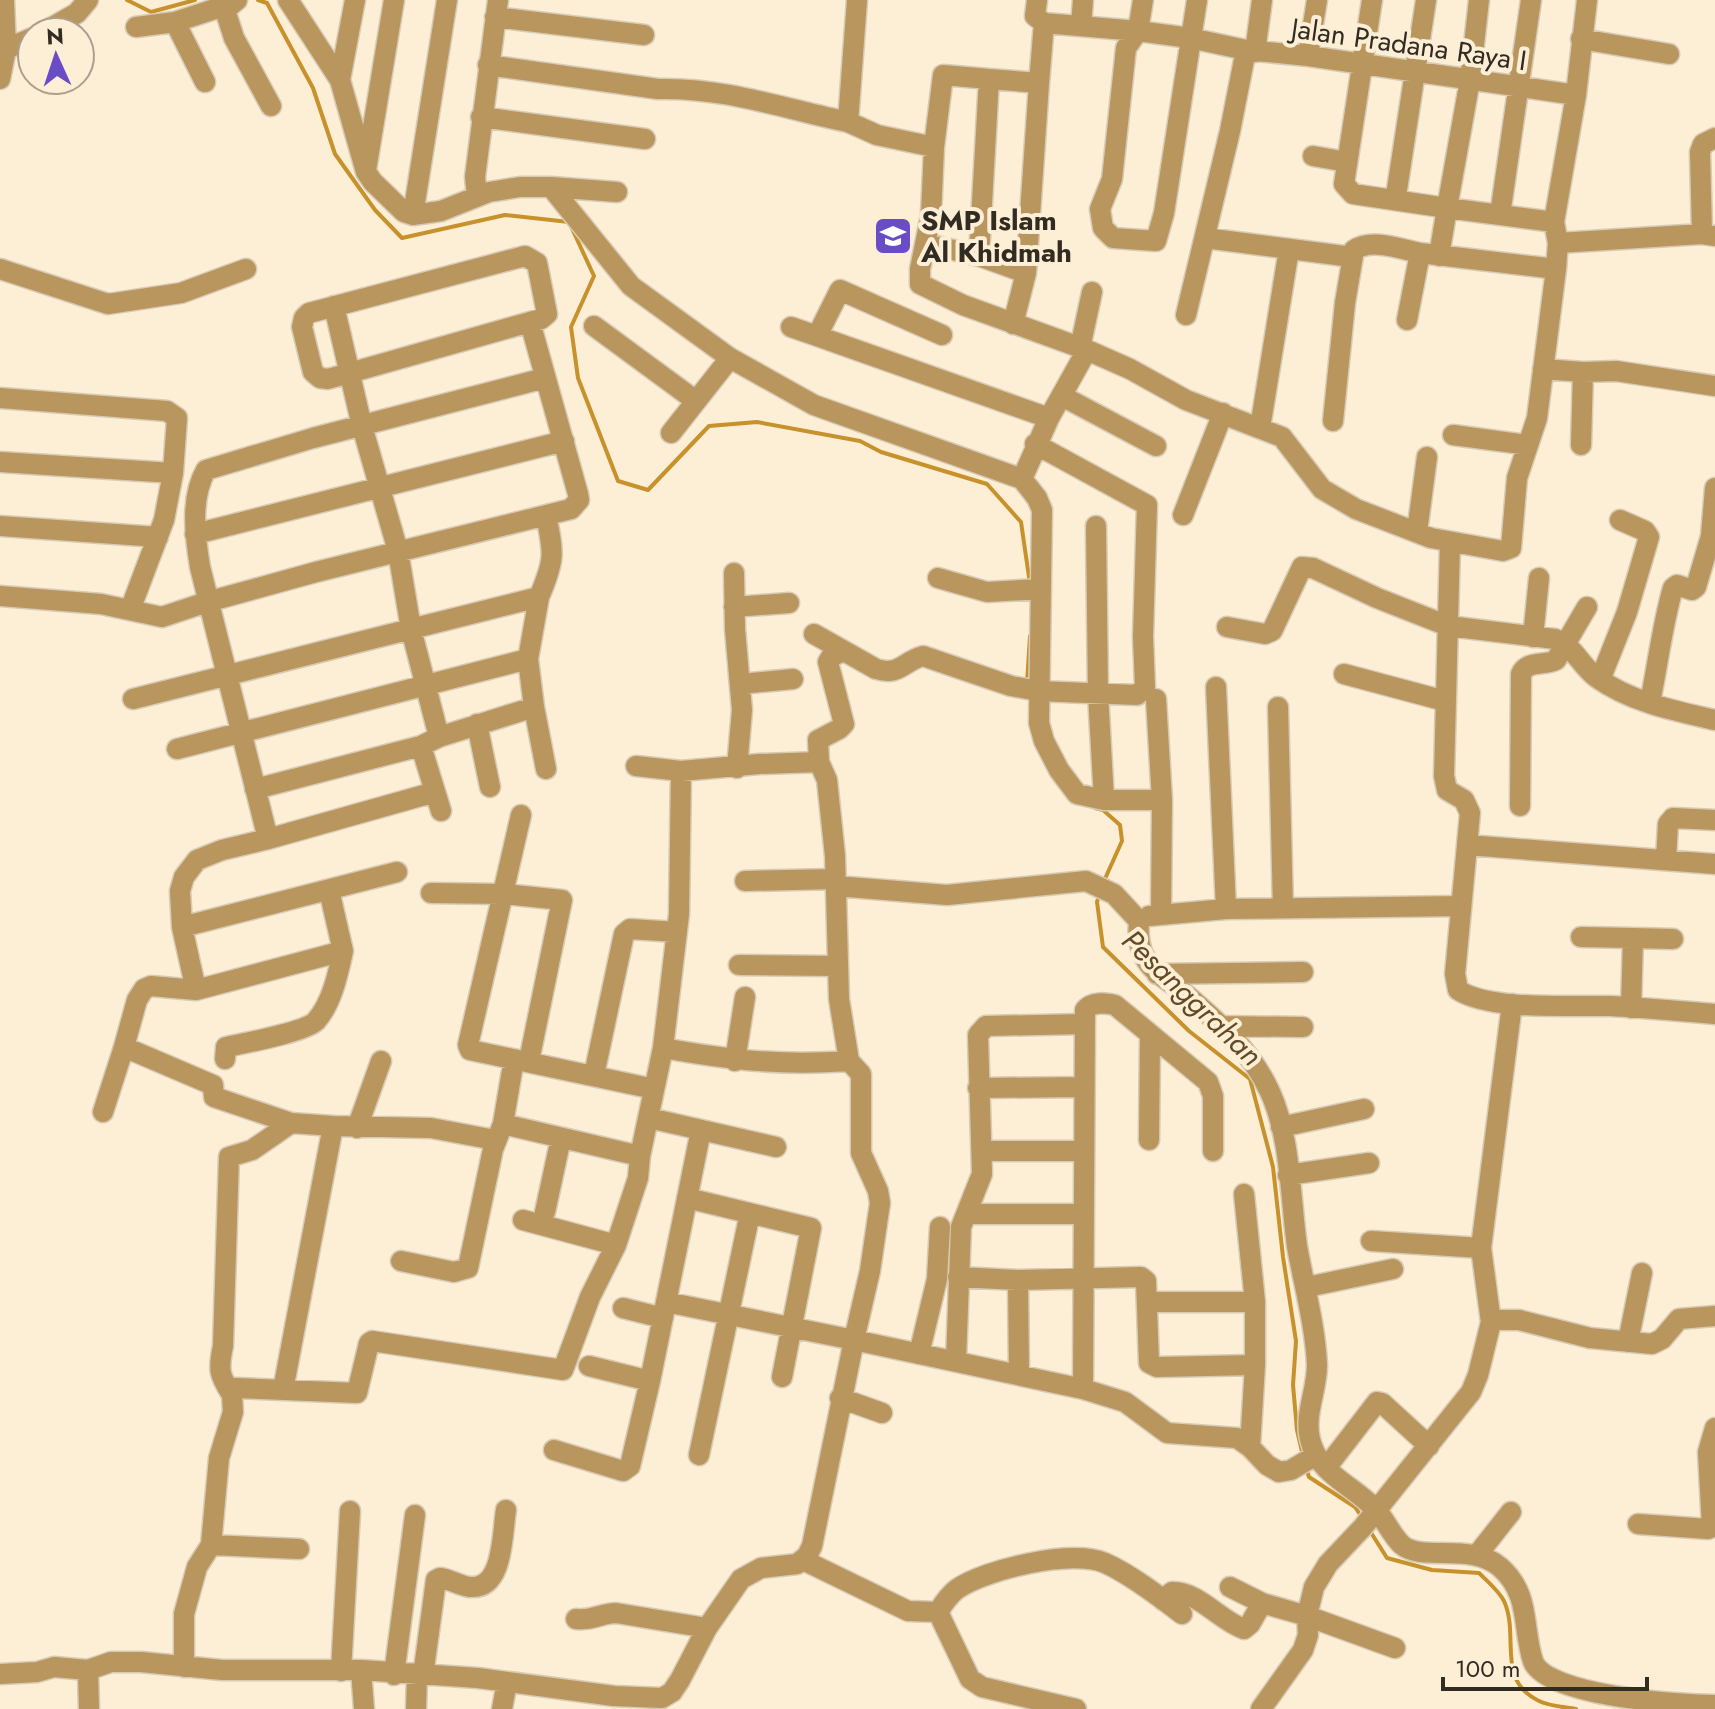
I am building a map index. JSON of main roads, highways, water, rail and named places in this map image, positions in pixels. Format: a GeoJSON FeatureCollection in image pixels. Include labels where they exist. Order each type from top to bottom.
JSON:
{"type":"FeatureCollection","features":[{"type":"Feature","properties":{"kind":"waterway","name":"Pesanggrahan"},"geometry":{"type":"LineString","coordinates":[[127,0],[151,12],[195,0]]}},
{"type":"Feature","properties":{"kind":"waterway","name":"Pesanggrahan"},"geometry":{"type":"LineString","coordinates":[[258,0],[267,3],[313,88],[335,154],[375,210],[402,238],[505,215],[569,222],[594,276],[571,327],[578,378],[618,481],[648,490],[709,426],[757,422],[860,441],[881,452],[987,484],[1021,522],[1030,584]]}},
{"type":"Feature","properties":{"kind":"waterway","name":"Pesanggrahan"},"geometry":{"type":"LineString","coordinates":[[1027,683],[1030,636]]}},
{"type":"Feature","properties":{"kind":"waterway","name":"Pesanggrahan"},"geometry":{"type":"LineString","coordinates":[[1095,808],[1103,810],[1120,825],[1122,841],[1104,881]]}},
{"type":"Feature","properties":{"kind":"waterway","name":"Pesanggrahan"},"geometry":{"type":"LineString","coordinates":[[1100,893],[1097,902],[1103,947],[1189,1031],[1250,1079],[1273,1167],[1296,1341],[1293,1385],[1303,1456]]}},
{"type":"Feature","properties":{"kind":"waterway","name":"Pesanggrahan"},"geometry":{"type":"LineString","coordinates":[[1306,1468],[1309,1477],[1355,1507],[1361,1516]]}},
{"type":"Feature","properties":{"kind":"waterway","name":"Pesanggrahan"},"geometry":{"type":"LineString","coordinates":[[1370,1531],[1387,1558],[1432,1570],[1479,1573],[1504,1601],[1517,1681],[1539,1701],[1576,1709]]}},
{"type":"Feature","properties":{"kind":"place","name":"SMP Islam Al Khidmah"},"geometry":{"type":"Point","coordinates":[893,236]}}]}
